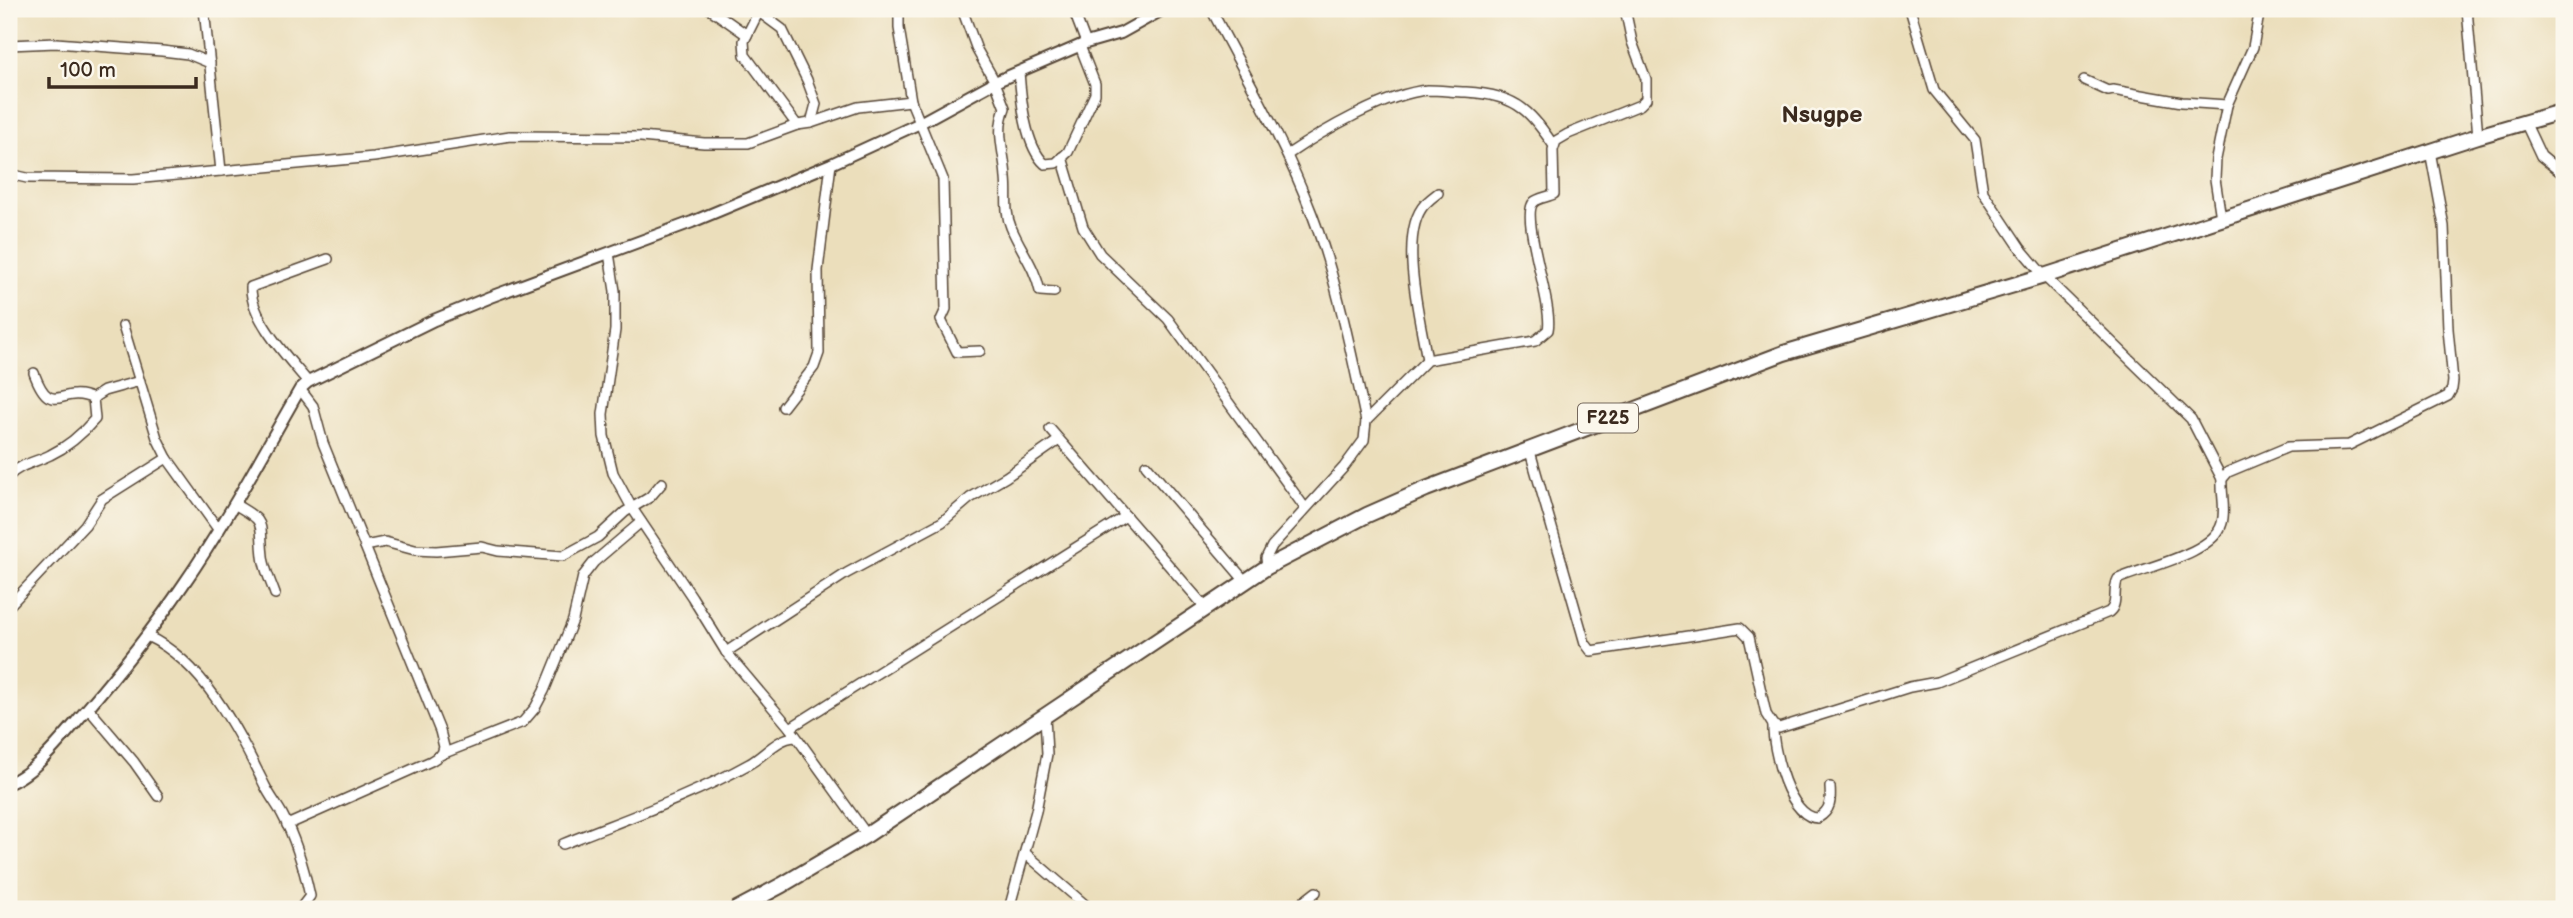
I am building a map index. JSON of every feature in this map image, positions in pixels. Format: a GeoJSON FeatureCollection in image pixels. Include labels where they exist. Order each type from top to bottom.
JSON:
{"type":"FeatureCollection","features":[{"type":"Feature","properties":{"kind":"main road","name":"F225"},"geometry":{"type":"LineString","coordinates":[[737,909],[782,886],[867,835],[1267,567],[1367,515],[1530,447],[1784,353],[2044,276],[2430,151],[2564,111]]}},
{"type":"Feature","properties":{"kind":"street"},"geometry":{"type":"LineString","coordinates":[[204,9],[221,171]]}},
{"type":"Feature","properties":{"kind":"street"},"geometry":{"type":"LineString","coordinates":[[710,9],[747,35]]}},
{"type":"Feature","properties":{"kind":"street"},"geometry":{"type":"LineString","coordinates":[[899,9],[901,41],[911,101],[918,124],[943,179],[946,309],[942,320],[957,352],[980,351]]}},
{"type":"Feature","properties":{"kind":"street"},"geometry":{"type":"LineString","coordinates":[[962,9],[977,50],[995,82],[1005,108],[1000,139],[1005,166],[1005,204],[1009,224],[1037,275],[1040,291],[1054,292]]}},
{"type":"Feature","properties":{"kind":"street"},"geometry":{"type":"LineString","coordinates":[[1019,72],[1023,113],[1039,158],[1045,164],[1056,163],[1068,152],[1095,94],[1095,84],[1077,20],[1071,9]]}},
{"type":"Feature","properties":{"kind":"street"},"geometry":{"type":"LineString","coordinates":[[9,783],[19,779],[61,739],[147,636],[184,584],[304,386],[434,320],[831,164],[918,124],[995,82],[1083,45],[1121,33],[1164,9]]}},
{"type":"Feature","properties":{"kind":"street"},"geometry":{"type":"LineString","coordinates":[[1211,9],[1287,155],[1312,215],[1329,267],[1366,421],[1364,440],[1344,467],[1272,546],[1266,558],[1267,567]]}},
{"type":"Feature","properties":{"kind":"street"},"geometry":{"type":"LineString","coordinates":[[1366,421],[1427,360],[1535,341],[1548,330],[1549,312],[1530,225],[1532,203],[1554,194],[1556,141],[1640,105],[1646,99],[1646,79],[1632,42],[1625,9]]}},
{"type":"Feature","properties":{"kind":"street"},"geometry":{"type":"LineString","coordinates":[[1530,447],[1588,648],[1595,652],[1740,628],[1749,637],[1766,714],[1773,725],[1779,728],[1910,687],[1937,682],[2109,612],[2114,607],[2118,579],[2188,553],[2220,530],[2224,515],[2222,479],[2191,419],[2044,276],[2021,249],[1983,192],[1975,140],[1934,90],[1910,9]]}},
{"type":"Feature","properties":{"kind":"street"},"geometry":{"type":"LineString","coordinates":[[2221,218],[2215,179],[2216,159],[2227,105],[2253,47],[2260,9]]}},
{"type":"Feature","properties":{"kind":"street"},"geometry":{"type":"LineString","coordinates":[[2468,9],[2478,136]]}},
{"type":"Feature","properties":{"kind":"street"},"geometry":{"type":"LineString","coordinates":[[797,125],[745,55],[743,48],[747,35],[759,10],[782,29],[807,80],[816,104],[811,123]]}},
{"type":"Feature","properties":{"kind":"street"},"geometry":{"type":"LineString","coordinates":[[9,45],[56,43],[162,51],[188,54],[210,63]]}},
{"type":"Feature","properties":{"kind":"street"},"geometry":{"type":"LineString","coordinates":[[2084,80],[2108,91],[2182,102],[2227,105]]}},
{"type":"Feature","properties":{"kind":"street"},"geometry":{"type":"LineString","coordinates":[[1287,155],[1325,130],[1401,97],[1430,90],[1477,93],[1504,99],[1522,108],[1540,126],[1554,146]]}},
{"type":"Feature","properties":{"kind":"street"},"geometry":{"type":"LineString","coordinates":[[9,174],[27,178],[133,179],[374,157],[510,136],[641,137],[704,143],[748,143],[858,107],[911,101]]}},
{"type":"Feature","properties":{"kind":"street"},"geometry":{"type":"LineString","coordinates":[[2525,122],[2541,156],[2564,175]]}},
{"type":"Feature","properties":{"kind":"street"},"geometry":{"type":"LineString","coordinates":[[2222,479],[2228,472],[2279,449],[2349,445],[2439,402],[2452,389],[2444,226],[2430,151]]}},
{"type":"Feature","properties":{"kind":"street"},"geometry":{"type":"LineString","coordinates":[[1062,157],[1083,227],[1100,254],[1168,319],[1306,508]]}},
{"type":"Feature","properties":{"kind":"street"},"geometry":{"type":"LineString","coordinates":[[783,407],[814,367],[819,353],[818,270],[831,164]]}},
{"type":"Feature","properties":{"kind":"street"},"geometry":{"type":"LineString","coordinates":[[1427,360],[1410,252],[1413,226],[1423,205],[1438,193]]}},
{"type":"Feature","properties":{"kind":"street"},"geometry":{"type":"LineString","coordinates":[[609,253],[615,291],[615,330],[603,414],[604,436],[613,473],[632,508],[726,652],[790,728],[867,835]]}},
{"type":"Feature","properties":{"kind":"street"},"geometry":{"type":"LineString","coordinates":[[328,259],[251,286],[254,302],[313,406],[323,443],[440,731],[444,747],[442,754]]}},
{"type":"Feature","properties":{"kind":"street"},"geometry":{"type":"LineString","coordinates":[[123,326],[151,423],[167,458],[218,529]]}},
{"type":"Feature","properties":{"kind":"street"},"geometry":{"type":"LineString","coordinates":[[34,373],[43,394],[48,398],[84,394],[93,399]]}},
{"type":"Feature","properties":{"kind":"street"},"geometry":{"type":"LineString","coordinates":[[93,399],[104,391],[140,381]]}},
{"type":"Feature","properties":{"kind":"street"},"geometry":{"type":"LineString","coordinates":[[9,476],[20,467],[51,455],[85,431],[94,419],[93,399]]}},
{"type":"Feature","properties":{"kind":"street"},"geometry":{"type":"LineString","coordinates":[[1050,429],[1206,608]]}},
{"type":"Feature","properties":{"kind":"street"},"geometry":{"type":"LineString","coordinates":[[726,652],[846,573],[942,522],[970,498],[1059,440]]}},
{"type":"Feature","properties":{"kind":"street"},"geometry":{"type":"LineString","coordinates":[[9,606],[85,525],[102,499],[167,458]]}},
{"type":"Feature","properties":{"kind":"street"},"geometry":{"type":"LineString","coordinates":[[1146,465],[1245,581]]}},
{"type":"Feature","properties":{"kind":"street"},"geometry":{"type":"LineString","coordinates":[[365,546],[384,541],[415,550],[482,547],[498,551],[563,556],[598,537],[632,508],[650,497],[662,483]]}},
{"type":"Feature","properties":{"kind":"street"},"geometry":{"type":"LineString","coordinates":[[234,504],[260,522],[265,565],[275,594]]}},
{"type":"Feature","properties":{"kind":"street"},"geometry":{"type":"LineString","coordinates":[[790,728],[1126,516]]}},
{"type":"Feature","properties":{"kind":"street"},"geometry":{"type":"LineString","coordinates":[[287,825],[442,754],[523,722],[530,716],[544,691],[573,621],[583,576],[594,562],[641,522]]}},
{"type":"Feature","properties":{"kind":"street"},"geometry":{"type":"LineString","coordinates":[[147,636],[160,642],[187,666],[222,706],[248,748],[287,825],[305,873],[310,896],[300,909]]}},
{"type":"Feature","properties":{"kind":"street"},"geometry":{"type":"LineString","coordinates":[[88,708],[159,796]]}},
{"type":"Feature","properties":{"kind":"street"},"geometry":{"type":"LineString","coordinates":[[1009,909],[1025,853],[1047,754],[1045,717]]}},
{"type":"Feature","properties":{"kind":"street"},"geometry":{"type":"LineString","coordinates":[[1773,725],[1773,746],[1777,763],[1804,814],[1818,818],[1826,813],[1831,802],[1830,787]]}},
{"type":"Feature","properties":{"kind":"street"},"geometry":{"type":"LineString","coordinates":[[563,844],[675,799],[750,763],[785,738],[795,737]]}},
{"type":"Feature","properties":{"kind":"street"},"geometry":{"type":"LineString","coordinates":[[1025,853],[1090,909]]}},
{"type":"Feature","properties":{"kind":"street"},"geometry":{"type":"LineString","coordinates":[[1294,909],[1316,892]]}},
{"type":"Feature","properties":{"kind":"street"},"geometry":{"type":"LineString","coordinates":[[9,898],[11,909]]}},
{"type":"Feature","properties":{"kind":"district","name":"Nsugpe"},"geometry":{"type":"Point","coordinates":[1822,114]}}]}
